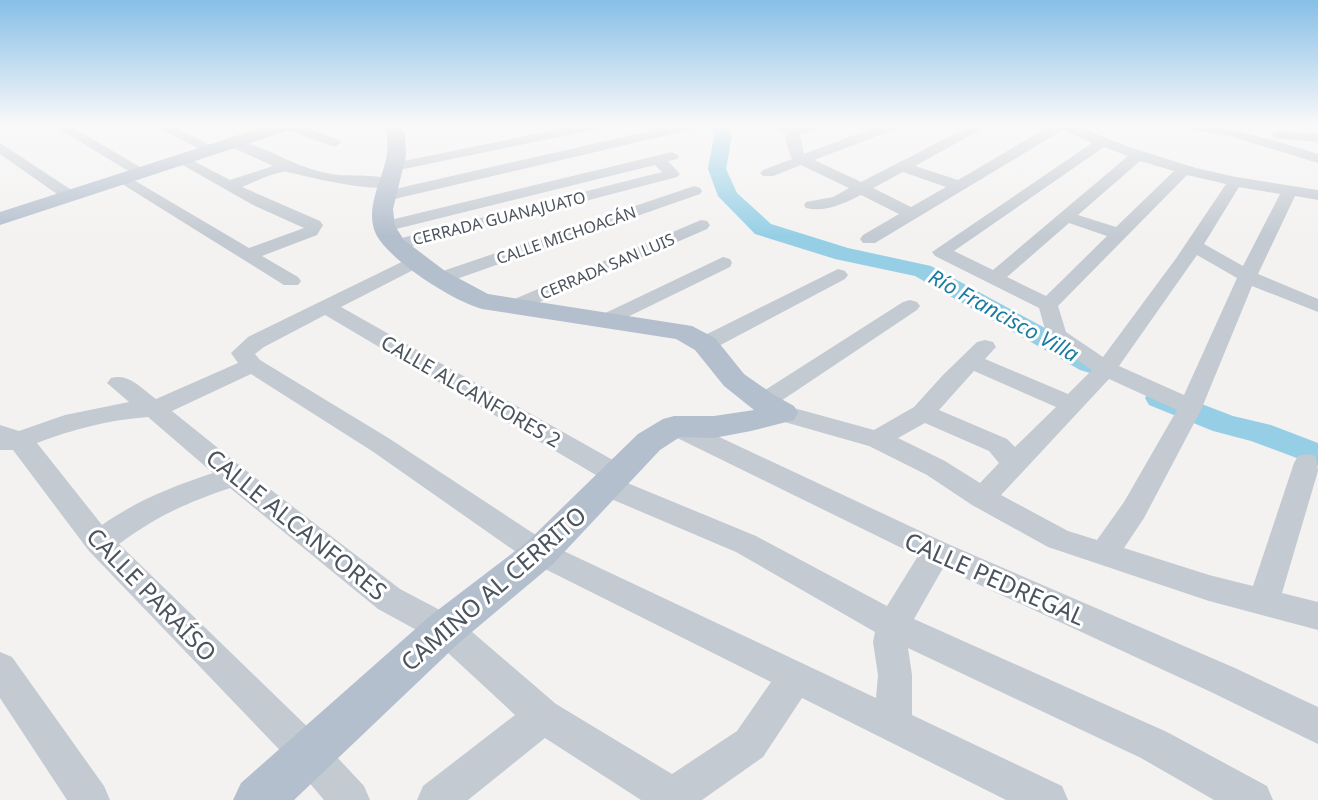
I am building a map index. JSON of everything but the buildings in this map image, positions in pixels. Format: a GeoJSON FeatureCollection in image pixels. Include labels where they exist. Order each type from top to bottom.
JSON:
{"type":"FeatureCollection","features":[{"type":"Feature","properties":{"kind":"main road"},"geometry":{"type":"LineString","coordinates":[[0,219],[177,161]]}},
{"type":"Feature","properties":{"kind":"main road"},"geometry":{"type":"LineString","coordinates":[[394,161],[382,210],[390,236],[438,279],[459,292],[482,301],[683,332],[705,344],[734,380],[773,407],[751,421],[714,427],[674,426]]}},
{"type":"Feature","properties":{"kind":"main road","name":"CAMINO AL CERRITO"},"geometry":{"type":"LineString","coordinates":[[258,800],[445,629],[540,553],[649,442],[674,426]]}},
{"type":"Feature","properties":{"kind":"street"},"geometry":{"type":"LineString","coordinates":[[20,161],[70,196]]}},
{"type":"Feature","properties":{"kind":"street"},"geometry":{"type":"LineString","coordinates":[[122,161],[142,173]]}},
{"type":"Feature","properties":{"kind":"street"},"geometry":{"type":"LineString","coordinates":[[184,161],[259,201],[314,225],[311,231],[250,254]]}},
{"type":"Feature","properties":{"kind":"street"},"geometry":{"type":"LineString","coordinates":[[275,161],[297,171],[337,179],[390,182],[519,161]]}},
{"type":"Feature","properties":{"kind":"street"},"geometry":{"type":"LineString","coordinates":[[390,182],[447,161]]}},
{"type":"Feature","properties":{"kind":"street"},"geometry":{"type":"LineString","coordinates":[[595,161],[607,190],[637,210]]}},
{"type":"Feature","properties":{"kind":"street","name":"CERRADA GUANAJUATO"},"geometry":{"type":"LineString","coordinates":[[601,173],[648,161]]}},
{"type":"Feature","properties":{"kind":"street","name":"CERRADA GUANAJUATO"},"geometry":{"type":"LineString","coordinates":[[390,236],[672,174],[667,161]]}},
{"type":"Feature","properties":{"kind":"street"},"geometry":{"type":"LineString","coordinates":[[768,172],[793,161]]}},
{"type":"Feature","properties":{"kind":"street"},"geometry":{"type":"LineString","coordinates":[[805,161],[836,174],[860,189],[912,213]]}},
{"type":"Feature","properties":{"kind":"street"},"geometry":{"type":"LineString","coordinates":[[812,204],[837,201],[913,161]]}},
{"type":"Feature","properties":{"kind":"street"},"geometry":{"type":"LineString","coordinates":[[868,239],[1001,161]]}},
{"type":"Feature","properties":{"kind":"street"},"geometry":{"type":"LineString","coordinates":[[994,279],[1131,161]]}},
{"type":"Feature","properties":{"kind":"street"},"geometry":{"type":"LineString","coordinates":[[1159,161],[1235,182],[1318,195]]}},
{"type":"Feature","properties":{"kind":"street"},"geometry":{"type":"LineString","coordinates":[[1107,182],[1074,162],[941,252],[1048,305],[1056,335],[1106,369],[1190,407]]}},
{"type":"Feature","properties":{"kind":"street"},"geometry":{"type":"LineString","coordinates":[[232,185],[286,166]]}},
{"type":"Feature","properties":{"kind":"street"},"geometry":{"type":"LineString","coordinates":[[902,167],[960,186]]}},
{"type":"Feature","properties":{"kind":"street"},"geometry":{"type":"LineString","coordinates":[[1048,305],[1185,169]]}},
{"type":"Feature","properties":{"kind":"street"},"geometry":{"type":"LineString","coordinates":[[390,236],[601,173]]}},
{"type":"Feature","properties":{"kind":"street"},"geometry":{"type":"LineString","coordinates":[[122,179],[291,280]]}},
{"type":"Feature","properties":{"kind":"street"},"geometry":{"type":"LineString","coordinates":[[982,498],[1106,369],[1235,182]]}},
{"type":"Feature","properties":{"kind":"street","name":"CALLE MICHOACÁN"},"geometry":{"type":"LineString","coordinates":[[438,279],[687,193],[630,184]]}},
{"type":"Feature","properties":{"kind":"street"},"geometry":{"type":"LineString","coordinates":[[1104,555],[1134,510],[1190,407],[1240,291],[1290,190]]}},
{"type":"Feature","properties":{"kind":"street"},"geometry":{"type":"LineString","coordinates":[[1066,216],[1119,234]]}},
{"type":"Feature","properties":{"kind":"street","name":"CERRADA SAN LUIS"},"geometry":{"type":"LineString","coordinates":[[512,307],[701,225]]}},
{"type":"Feature","properties":{"kind":"street"},"geometry":{"type":"LineString","coordinates":[[1193,245],[1248,277],[1318,306]]}},
{"type":"Feature","properties":{"kind":"street"},"geometry":{"type":"LineString","coordinates":[[7,439],[119,411],[155,410],[247,359],[256,342],[416,261]]}},
{"type":"Feature","properties":{"kind":"street"},"geometry":{"type":"LineString","coordinates":[[604,321],[723,263]]}},
{"type":"Feature","properties":{"kind":"street"},"geometry":{"type":"LineString","coordinates":[[705,344],[838,275]]}},
{"type":"Feature","properties":{"kind":"street"},"geometry":{"type":"LineString","coordinates":[[773,407],[910,306]]}},
{"type":"Feature","properties":{"kind":"street","name":"CALLE ALCANFORES 2"},"geometry":{"type":"LineString","coordinates":[[326,308],[612,480],[746,544],[893,625],[1154,745],[1253,800]]}},
{"type":"Feature","properties":{"kind":"street"},"geometry":{"type":"LineString","coordinates":[[877,439],[923,413],[978,354],[1073,405]]}},
{"type":"Feature","properties":{"kind":"street"},"geometry":{"type":"LineString","coordinates":[[247,359],[381,445],[540,553],[1048,800]]}},
{"type":"Feature","properties":{"kind":"street","name":"CALLE ALCANFORES"},"geometry":{"type":"LineString","coordinates":[[119,383],[389,599],[445,629],[543,716],[675,799]]}},
{"type":"Feature","properties":{"kind":"street"},"geometry":{"type":"LineString","coordinates":[[773,407],[877,439],[936,468],[982,498],[1058,539],[1263,603],[1318,616]]}},
{"type":"Feature","properties":{"kind":"street"},"geometry":{"type":"LineString","coordinates":[[923,413],[998,445],[1015,464]]}},
{"type":"Feature","properties":{"kind":"street","name":"CALLE PEDREGAL"},"geometry":{"type":"LineString","coordinates":[[674,426],[937,552],[1224,680],[1318,726]]}},
{"type":"Feature","properties":{"kind":"street","name":"CALLE PARAÍSO"},"geometry":{"type":"LineString","coordinates":[[7,439],[99,543],[308,753],[350,800]]}},
{"type":"Feature","properties":{"kind":"street"},"geometry":{"type":"LineString","coordinates":[[1263,603],[1307,463]]}},
{"type":"Feature","properties":{"kind":"street"},"geometry":{"type":"LineString","coordinates":[[99,543],[136,516],[172,497],[234,476]]}},
{"type":"Feature","properties":{"kind":"street"},"geometry":{"type":"LineString","coordinates":[[893,725],[895,675],[890,642],[893,625],[937,552]]}},
{"type":"Feature","properties":{"kind":"street"},"geometry":{"type":"LineString","coordinates":[[0,668],[90,800]]}},
{"type":"Feature","properties":{"kind":"street"},"geometry":{"type":"LineString","coordinates":[[675,799],[750,744],[796,676]]}},
{"type":"Feature","properties":{"kind":"street"},"geometry":{"type":"LineString","coordinates":[[437,800],[543,716]]}},
{"type":"Feature","properties":{"kind":"waterway","name":"Río Francisco Villa"},"geometry":{"type":"LineString","coordinates":[[718,161],[717,169],[728,196],[763,229],[843,254],[923,271],[1090,364]]}},
{"type":"Feature","properties":{"kind":"waterway","name":"Río Francisco Villa"},"geometry":{"type":"LineString","coordinates":[[1160,398],[1224,424],[1260,433],[1318,455]]}}]}
